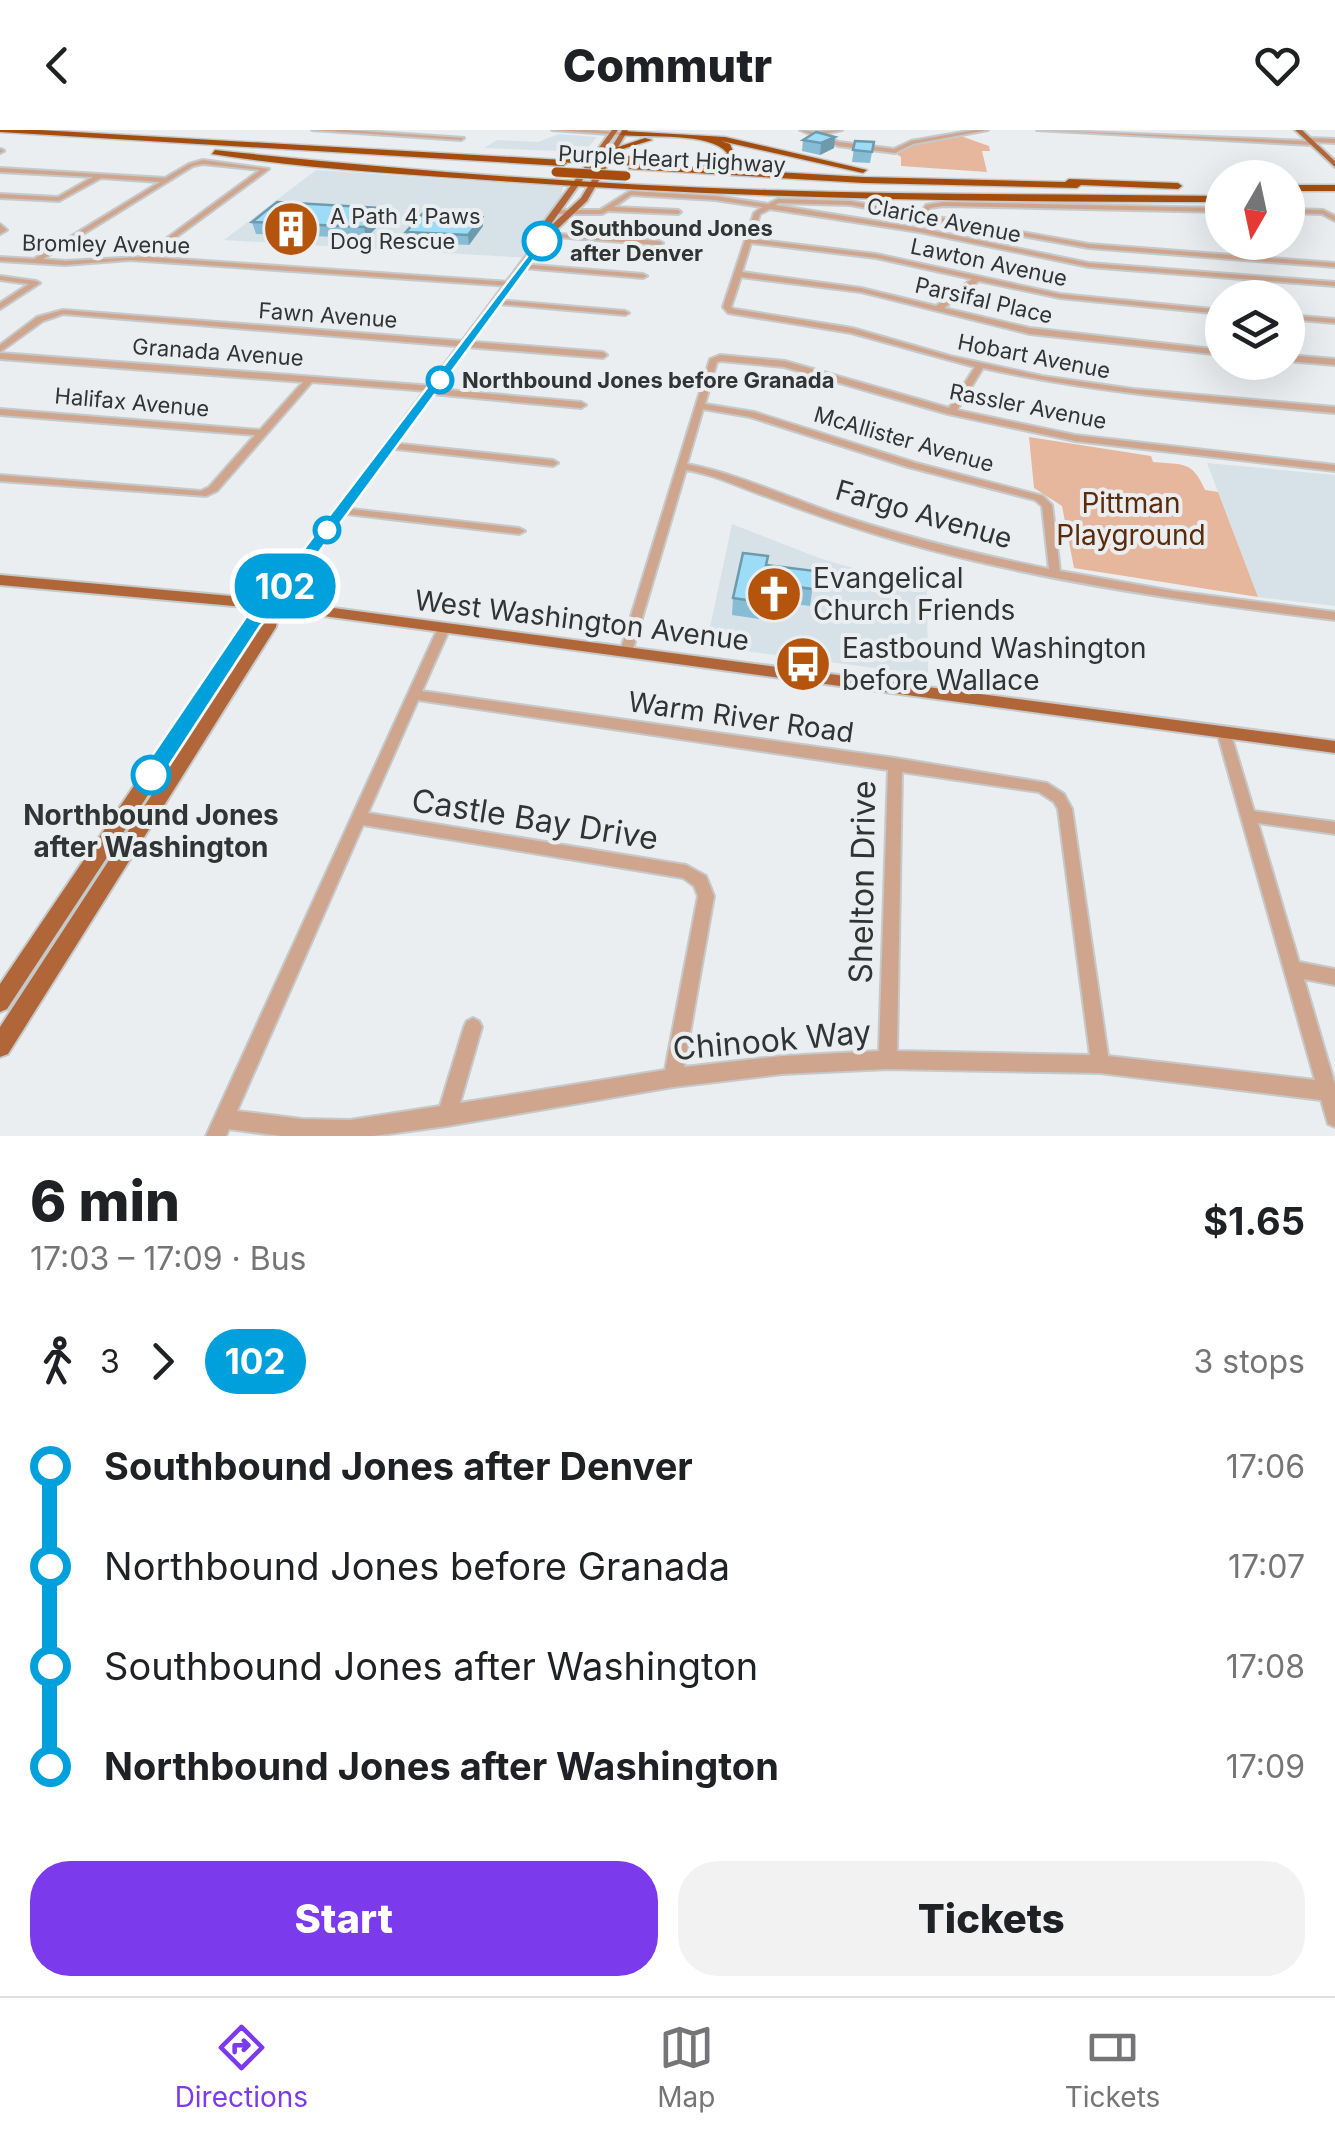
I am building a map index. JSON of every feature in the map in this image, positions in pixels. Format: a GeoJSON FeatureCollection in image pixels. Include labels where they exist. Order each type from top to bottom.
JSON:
{"type":"FeatureCollection","features":[{"type":"Feature","properties":{"kind":"highway","name":"Purple Heart Highway"},"geometry":{"type":"LineString","coordinates":[[0,130],[562,164],[629,172],[1205,187]]}},
{"type":"Feature","properties":{"kind":"highway"},"geometry":{"type":"LineString","coordinates":[[216,152],[369,169],[575,182],[592,187],[629,172],[707,164],[732,153],[716,142],[618,133]]}},
{"type":"Feature","properties":{"kind":"highway"},"geometry":{"type":"LineString","coordinates":[[618,133],[725,140],[815,162],[912,175],[1183,186]]}},
{"type":"Feature","properties":{"kind":"highway"},"geometry":{"type":"LineString","coordinates":[[616,149],[663,138]]}},
{"type":"Feature","properties":{"kind":"highway","name":"Purple Heart Highway"},"geometry":{"type":"LineString","coordinates":[[0,139],[216,152],[562,164]]}},
{"type":"Feature","properties":{"kind":"highway"},"geometry":{"type":"LineString","coordinates":[[562,164],[881,198],[1205,198]]}},
{"type":"Feature","properties":{"kind":"highway"},"geometry":{"type":"LineString","coordinates":[[1305,188],[1335,188]]}},
{"type":"Feature","properties":{"kind":"highway"},"geometry":{"type":"LineString","coordinates":[[1305,199],[1335,200]]}},
{"type":"Feature","properties":{"kind":"main road"},"geometry":{"type":"LineString","coordinates":[[1298,130],[1335,164]]}},
{"type":"Feature","properties":{"kind":"main road"},"geometry":{"type":"LineString","coordinates":[[0,1002],[253,621],[272,604],[546,235],[592,187],[616,149],[618,133]]}},
{"type":"Feature","properties":{"kind":"main road"},"geometry":{"type":"LineString","coordinates":[[546,235],[541,231],[584,169],[618,133]]}},
{"type":"Feature","properties":{"kind":"main road","name":"West Washington Avenue"},"geometry":{"type":"LineString","coordinates":[[0,580],[272,604],[1335,747]]}},
{"type":"Feature","properties":{"kind":"main road"},"geometry":{"type":"LineString","coordinates":[[0,1046],[271,623],[272,604]]}},
{"type":"Feature","properties":{"kind":"street"},"geometry":{"type":"LineString","coordinates":[[315,130],[462,138]]}},
{"type":"Feature","properties":{"kind":"street"},"geometry":{"type":"LineString","coordinates":[[554,130],[618,133]]}},
{"type":"Feature","properties":{"kind":"street"},"geometry":{"type":"LineString","coordinates":[[803,130],[860,148],[902,148],[985,130]]}},
{"type":"Feature","properties":{"kind":"street"},"geometry":{"type":"LineString","coordinates":[[812,135],[839,130]]}},
{"type":"Feature","properties":{"kind":"street"},"geometry":{"type":"LineString","coordinates":[[1040,130],[1335,141]]}},
{"type":"Feature","properties":{"kind":"street"},"geometry":{"type":"LineString","coordinates":[[1250,140],[1262,152]]}},
{"type":"Feature","properties":{"kind":"street"},"geometry":{"type":"LineString","coordinates":[[35,262],[198,163],[266,169],[142,259]]}},
{"type":"Feature","properties":{"kind":"street"},"geometry":{"type":"LineString","coordinates":[[0,170],[166,180]]}},
{"type":"Feature","properties":{"kind":"street"},"geometry":{"type":"LineString","coordinates":[[0,196],[57,199],[102,176]]}},
{"type":"Feature","properties":{"kind":"street","name":"Clarice Avenue"},"geometry":{"type":"LineString","coordinates":[[555,212],[610,209],[621,196],[630,193],[715,198],[919,230],[1089,265],[1335,284]]}},
{"type":"Feature","properties":{"kind":"street"},"geometry":{"type":"LineString","coordinates":[[738,274],[757,213],[785,200],[841,202],[923,214],[1089,246],[1335,265]]}},
{"type":"Feature","properties":{"kind":"street"},"geometry":{"type":"LineString","coordinates":[[923,214],[928,206],[943,204],[1205,210]]}},
{"type":"Feature","properties":{"kind":"street"},"geometry":{"type":"LineString","coordinates":[[610,209],[678,212]]}},
{"type":"Feature","properties":{"kind":"street"},"geometry":{"type":"LineString","coordinates":[[1305,211],[1323,212],[1335,219]]}},
{"type":"Feature","properties":{"kind":"street"},"geometry":{"type":"LineString","coordinates":[[546,235],[660,243]]}},
{"type":"Feature","properties":{"kind":"street","name":"Lawton Avenue"},"geometry":{"type":"LineString","coordinates":[[749,241],[832,249],[1060,296],[1205,310]]}},
{"type":"Feature","properties":{"kind":"street","name":"Bromley Avenue"},"geometry":{"type":"LineString","coordinates":[[0,260],[142,259],[511,284]]}},
{"type":"Feature","properties":{"kind":"street"},"geometry":{"type":"LineString","coordinates":[[523,266],[643,276]]}},
{"type":"Feature","properties":{"kind":"street","name":"Parsifal Place"},"geometry":{"type":"LineString","coordinates":[[738,274],[826,283],[1064,336],[1205,351]]}},
{"type":"Feature","properties":{"kind":"street","name":"Hobart Avenue"},"geometry":{"type":"LineString","coordinates":[[738,274],[727,307],[732,311],[852,331],[980,366],[1133,392],[1335,410]]}},
{"type":"Feature","properties":{"kind":"street"},"geometry":{"type":"LineString","coordinates":[[0,278],[36,282],[0,307]]}},
{"type":"Feature","properties":{"kind":"street"},"geometry":{"type":"LineString","coordinates":[[938,308],[977,279]]}},
{"type":"Feature","properties":{"kind":"street"},"geometry":{"type":"LineString","coordinates":[[499,302],[625,313]]}},
{"type":"Feature","properties":{"kind":"street","name":"Fawn Avenue"},"geometry":{"type":"LineString","coordinates":[[0,352],[51,314],[64,312],[603,355]]}},
{"type":"Feature","properties":{"kind":"street"},"geometry":{"type":"LineString","coordinates":[[1305,318],[1335,321]]}},
{"type":"Feature","properties":{"kind":"street","name":"Granada Avenue"},"geometry":{"type":"LineString","coordinates":[[0,352],[581,405]]}},
{"type":"Feature","properties":{"kind":"street","name":"Rassler Avenue"},"geometry":{"type":"LineString","coordinates":[[700,406],[713,361],[720,358],[785,364],[951,412],[1126,446],[1335,468]]}},
{"type":"Feature","properties":{"kind":"street"},"geometry":{"type":"LineString","coordinates":[[1305,359],[1335,362]]}},
{"type":"Feature","properties":{"kind":"street"},"geometry":{"type":"LineString","coordinates":[[951,412],[980,366]]}},
{"type":"Feature","properties":{"kind":"street"},"geometry":{"type":"LineString","coordinates":[[0,478],[202,494],[213,489],[310,379]]}},
{"type":"Feature","properties":{"kind":"street"},"geometry":{"type":"LineString","coordinates":[[626,652],[700,406]]}},
{"type":"Feature","properties":{"kind":"street","name":"McAllister Avenue"},"geometry":{"type":"LineString","coordinates":[[700,406],[751,414],[912,465],[1039,498],[1046,505],[1055,575]]}},
{"type":"Feature","properties":{"kind":"street","name":"Halifax Avenue"},"geometry":{"type":"LineString","coordinates":[[0,412],[261,433]]}},
{"type":"Feature","properties":{"kind":"street"},"geometry":{"type":"LineString","coordinates":[[390,446],[553,463]]}},
{"type":"Feature","properties":{"kind":"street","name":"Fargo Avenue"},"geometry":{"type":"LineString","coordinates":[[682,466],[713,472],[887,534],[1055,575],[1200,600],[1335,616]]}},
{"type":"Feature","properties":{"kind":"street"},"geometry":{"type":"LineString","coordinates":[[342,511],[519,531]]}},
{"type":"Feature","properties":{"kind":"street"},"geometry":{"type":"LineString","coordinates":[[220,1127],[444,628]]}},
{"type":"Feature","properties":{"kind":"street","name":"Warm River Road"},"geometry":{"type":"LineString","coordinates":[[414,695],[1042,787],[1059,798],[1065,809],[1100,1064]]}},
{"type":"Feature","properties":{"kind":"street"},"geometry":{"type":"LineString","coordinates":[[1224,732],[1335,1116]]}},
{"type":"Feature","properties":{"kind":"street","name":"Shelton Drive"},"geometry":{"type":"LineString","coordinates":[[888,1060],[895,764]]}},
{"type":"Feature","properties":{"kind":"street"},"geometry":{"type":"LineString","coordinates":[[1250,816],[1335,828]]}},
{"type":"Feature","properties":{"kind":"street","name":"Castle Bay Drive"},"geometry":{"type":"LineString","coordinates":[[359,818],[686,872],[700,882],[706,896],[673,1078]]}},
{"type":"Feature","properties":{"kind":"street"},"geometry":{"type":"LineString","coordinates":[[1292,969],[1335,976]]}},
{"type":"Feature","properties":{"kind":"street"},"geometry":{"type":"LineString","coordinates":[[447,1116],[473,1027]]}},
{"type":"Feature","properties":{"kind":"street","name":"Chinook Way"},"geometry":{"type":"LineString","coordinates":[[220,1127],[350,1130],[673,1078],[782,1065],[888,1060],[1100,1064],[1328,1091]]}},
{"type":"Feature","properties":{"kind":"shaded area"},"geometry":{"type":"Polygon","coordinates":[[[559,134],[597,137],[584,152],[484,148],[497,140],[538,142],[559,134]]]}},
{"type":"Feature","properties":{"kind":"shaded area"},"geometry":{"type":"Polygon","coordinates":[[[316,170],[563,187],[556,221],[530,258],[224,240],[316,170]]]}},
{"type":"Feature","properties":{"kind":"shaded area"},"geometry":{"type":"Polygon","coordinates":[[[1207,463],[1335,475],[1335,606],[1258,597],[1207,463]]]}},
{"type":"Feature","properties":{"kind":"shaded area"},"geometry":{"type":"Polygon","coordinates":[[[732,524],[819,558],[927,590],[928,675],[706,646],[732,524]]]}},
{"type":"Feature","properties":{"kind":"green space"},"geometry":{"type":"Polygon","coordinates":[[[955,134],[989,146],[990,151],[982,151],[987,172],[901,166],[901,157],[895,153],[911,143],[955,134]]]}},
{"type":"Feature","properties":{"kind":"green space","name":"Pittman Playground"},"geometry":{"type":"Polygon","coordinates":[[[1029,437],[1151,456],[1153,462],[1191,469],[1205,490],[1218,492],[1258,597],[1074,568],[1062,506],[1034,488],[1029,437]]]}},
{"type":"Feature","properties":{"kind":"building"},"geometry":{"type":"Polygon","coordinates":[[[816,132],[835,137],[821,143],[803,140],[816,132]]]}},
{"type":"Feature","properties":{"kind":"building"},"geometry":{"type":"Polygon","coordinates":[[[855,141],[874,142],[872,152],[853,150],[855,141]]]}},
{"type":"Feature","properties":{"kind":"building"},"geometry":{"type":"Polygon","coordinates":[[[277,202],[382,208],[364,227],[252,222],[277,202]]]}},
{"type":"Feature","properties":{"kind":"building"},"geometry":{"type":"Polygon","coordinates":[[[425,211],[482,217],[468,235],[406,232],[425,211]]]}},
{"type":"Feature","properties":{"kind":"building"},"geometry":{"type":"Polygon","coordinates":[[[743,553],[768,556],[766,565],[815,571],[813,589],[764,583],[760,602],[733,598],[743,553]]]}},
{"type":"Feature","properties":{"kind":"bus line","name":"102"},"geometry":{"type":"LineString","coordinates":[[151,775],[253,621],[272,604],[542,241]]}},
{"type":"Feature","properties":{"kind":"place","name":"A Path 4 Paws Dog Rescue"},"geometry":{"type":"Point","coordinates":[291,229]}},
{"type":"Feature","properties":{"kind":"place","name":"Southbound Jones after Denver"},"geometry":{"type":"Point","coordinates":[542,241]}},
{"type":"Feature","properties":{"kind":"place","name":"Northbound Jones before Granada"},"geometry":{"type":"Point","coordinates":[440,380]}},
{"type":"Feature","properties":{"kind":"place","name":"Evangelical Church Friends"},"geometry":{"type":"Point","coordinates":[774,594]}},
{"type":"Feature","properties":{"kind":"place","name":"Eastbound Washington before Wallace"},"geometry":{"type":"Point","coordinates":[803,664]}},
{"type":"Feature","properties":{"kind":"place","name":"Northbound Jones after Washington"},"geometry":{"type":"Point","coordinates":[151,775]}}]}
